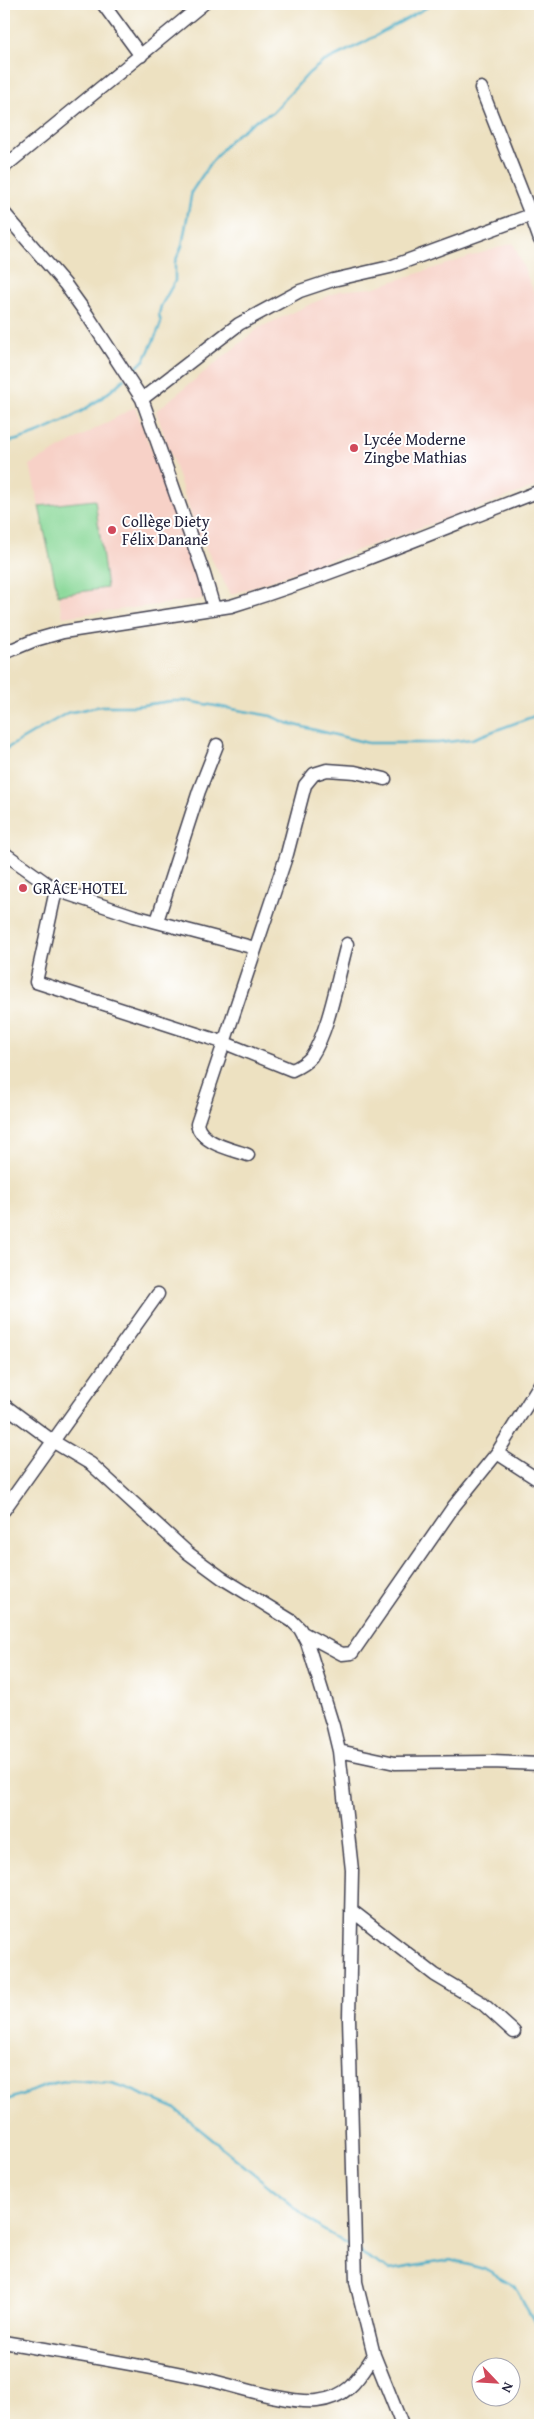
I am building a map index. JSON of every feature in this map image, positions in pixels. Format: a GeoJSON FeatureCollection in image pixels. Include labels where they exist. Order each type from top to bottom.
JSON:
{"type":"FeatureCollection","features":[{"type":"Feature","properties":{"kind":"street"},"geometry":{"type":"LineString","coordinates":[[103,4],[141,56]]}},
{"type":"Feature","properties":{"kind":"street"},"geometry":{"type":"LineString","coordinates":[[4,167],[203,4]]}},
{"type":"Feature","properties":{"kind":"street"},"geometry":{"type":"LineString","coordinates":[[481,88],[540,240]]}},
{"type":"Feature","properties":{"kind":"street"},"geometry":{"type":"LineString","coordinates":[[4,213],[65,284],[142,399],[214,608]]}},
{"type":"Feature","properties":{"kind":"street"},"geometry":{"type":"LineString","coordinates":[[142,399],[239,324],[300,291],[332,280],[390,267],[531,215]]}},
{"type":"Feature","properties":{"kind":"street"},"geometry":{"type":"LineString","coordinates":[[4,653],[36,640],[63,632],[231,606],[306,581],[540,491]]}},
{"type":"Feature","properties":{"kind":"street"},"geometry":{"type":"LineString","coordinates":[[157,921],[198,791],[217,744]]}},
{"type":"Feature","properties":{"kind":"street"},"geometry":{"type":"LineString","coordinates":[[248,1155],[206,1138],[198,1130],[197,1124],[287,854],[301,796],[309,779],[321,771],[332,770],[386,779]]}},
{"type":"Feature","properties":{"kind":"street"},"geometry":{"type":"LineString","coordinates":[[4,853],[56,890],[157,921],[255,948]]}},
{"type":"Feature","properties":{"kind":"street"},"geometry":{"type":"LineString","coordinates":[[56,890],[36,982],[225,1043],[292,1070],[306,1062],[316,1048],[327,1018],[347,944]]}},
{"type":"Feature","properties":{"kind":"street"},"geometry":{"type":"LineString","coordinates":[[4,1510],[158,1294]]}},
{"type":"Feature","properties":{"kind":"street"},"geometry":{"type":"LineString","coordinates":[[4,1405],[54,1442],[91,1464],[188,1553],[222,1578],[287,1617],[303,1633],[342,1654],[352,1653],[454,1506],[497,1453],[540,1384]]}},
{"type":"Feature","properties":{"kind":"street"},"geometry":{"type":"LineString","coordinates":[[497,1453],[540,1481]]}},
{"type":"Feature","properties":{"kind":"street"},"geometry":{"type":"LineString","coordinates":[[303,1633],[328,1708],[339,1751],[352,1870],[349,2018],[356,2282],[374,2355],[402,2425]]}},
{"type":"Feature","properties":{"kind":"street"},"geometry":{"type":"LineString","coordinates":[[339,1751],[395,1763],[492,1762],[540,1764]]}},
{"type":"Feature","properties":{"kind":"street"},"geometry":{"type":"LineString","coordinates":[[351,1910],[435,1975],[482,2003],[514,2032]]}},
{"type":"Feature","properties":{"kind":"street"},"geometry":{"type":"LineString","coordinates":[[4,2342],[166,2371],[254,2391],[318,2401],[347,2391],[354,2385],[374,2355]]}},
{"type":"Feature","properties":{"kind":"shaded area","name":"Lycée Moderne Zingbe Mathias"},"geometry":{"type":"Polygon","coordinates":[[[513,243],[540,306],[540,485],[231,595],[197,532],[156,411],[259,328],[339,291],[372,288],[513,243]]]}},
{"type":"Feature","properties":{"kind":"shaded area","name":"Collège Diety Félix Danané"},"geometry":{"type":"Polygon","coordinates":[[[135,407],[198,573],[203,599],[63,617],[30,465],[135,407]]]}},
{"type":"Feature","properties":{"kind":"green space"},"geometry":{"type":"Polygon","coordinates":[[[95,500],[107,588],[58,595],[39,506],[95,500]]]}},
{"type":"Feature","properties":{"kind":"waterway"},"geometry":{"type":"LineString","coordinates":[[130,374],[145,359],[161,323],[159,314],[161,306],[175,281],[175,262],[182,246],[192,191],[210,164],[231,139],[256,120],[272,113],[309,73],[323,62],[363,43],[433,4]]}},
{"type":"Feature","properties":{"kind":"waterway"},"geometry":{"type":"LineString","coordinates":[[4,443],[36,434],[68,419],[84,410],[124,379]]}},
{"type":"Feature","properties":{"kind":"waterway"},"geometry":{"type":"LineString","coordinates":[[4,750],[67,713],[101,706],[136,706],[171,701],[188,701],[271,716],[287,723],[368,743],[438,743],[472,739],[540,714]]}},
{"type":"Feature","properties":{"kind":"waterway"},"geometry":{"type":"LineString","coordinates":[[4,2101],[54,2083],[72,2080],[111,2083],[127,2088],[174,2108],[320,2228],[350,2246]]}},
{"type":"Feature","properties":{"kind":"waterway"},"geometry":{"type":"LineString","coordinates":[[359,2252],[390,2270],[450,2260],[484,2269],[514,2286],[540,2332]]}},
{"type":"Feature","properties":{"kind":"place","name":"Lycée Moderne Zingbe Mathias"},"geometry":{"type":"Point","coordinates":[354,448]}},
{"type":"Feature","properties":{"kind":"place","name":"Collège Diety Félix Danané"},"geometry":{"type":"Point","coordinates":[112,530]}},
{"type":"Feature","properties":{"kind":"place","name":"GRÂCE HOTEL"},"geometry":{"type":"Point","coordinates":[23,888]}}]}
